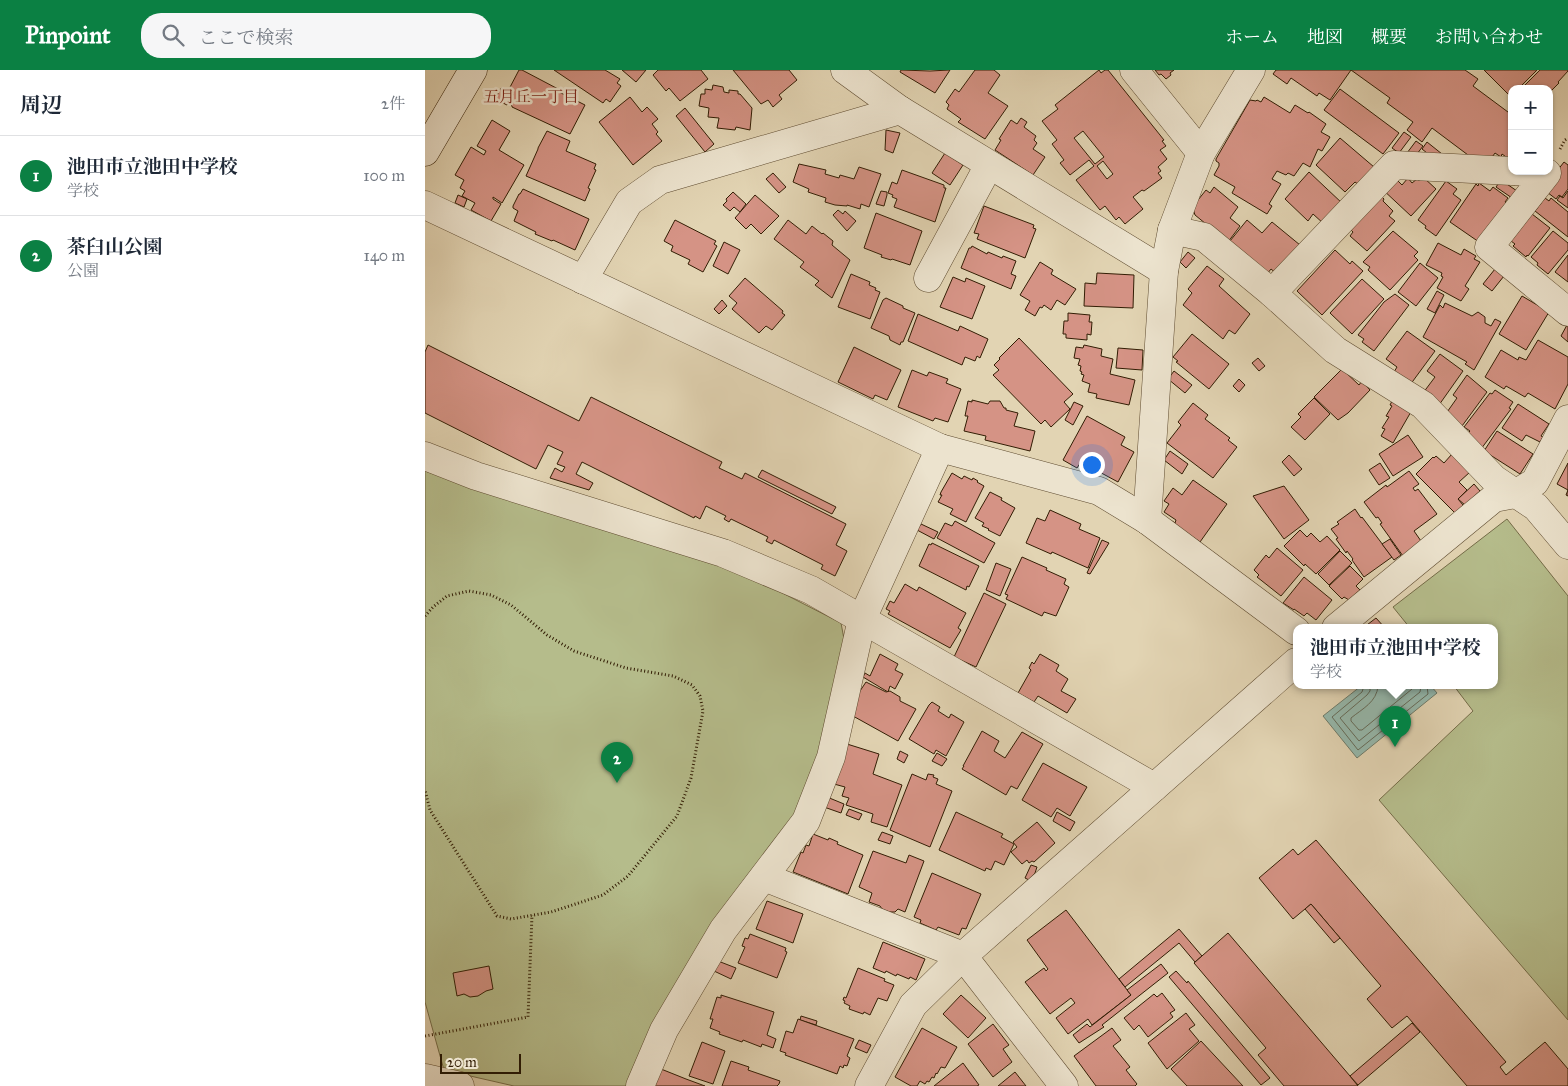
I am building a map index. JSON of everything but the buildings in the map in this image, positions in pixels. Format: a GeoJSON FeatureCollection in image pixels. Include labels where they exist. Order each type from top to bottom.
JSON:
{"type":"FeatureCollection","features":[{"type":"Feature","properties":{"kind":"street"},"geometry":{"type":"LineString","coordinates":[[425,152],[473,70]]}},
{"type":"Feature","properties":{"kind":"street"},"geometry":{"type":"LineString","coordinates":[[845,70],[900,110],[1164,271]]}},
{"type":"Feature","properties":{"kind":"street"},"geometry":{"type":"LineString","coordinates":[[1134,70],[1201,153]]}},
{"type":"Feature","properties":{"kind":"street"},"geometry":{"type":"LineString","coordinates":[[1147,520],[1164,271],[1172,230],[1201,153],[1251,70]]}},
{"type":"Feature","properties":{"kind":"street"},"geometry":{"type":"LineString","coordinates":[[583,280],[629,202],[660,180],[900,110]]}},
{"type":"Feature","properties":{"kind":"street"},"geometry":{"type":"LineString","coordinates":[[928,278],[989,165]]}},
{"type":"Feature","properties":{"kind":"street"},"geometry":{"type":"LineString","coordinates":[[1272,293],[1394,165],[1508,171]]}},
{"type":"Feature","properties":{"kind":"street"},"geometry":{"type":"LineString","coordinates":[[1545,175],[1489,247],[1568,312]]}},
{"type":"Feature","properties":{"kind":"street"},"geometry":{"type":"LineString","coordinates":[[425,205],[941,448],[1099,491],[1147,520],[1293,629]]}},
{"type":"Feature","properties":{"kind":"street"},"geometry":{"type":"LineString","coordinates":[[1172,230],[1204,237],[1272,293],[1335,350],[1423,405],[1494,479],[1536,507],[1568,546]]}},
{"type":"Feature","properties":{"kind":"street"},"geometry":{"type":"LineString","coordinates":[[1341,624],[1494,498],[1515,494],[1535,482],[1568,419]]}},
{"type":"Feature","properties":{"kind":"street"},"geometry":{"type":"LineString","coordinates":[[640,1086],[669,1022],[723,930],[806,821],[831,757],[862,619],[941,448]]}},
{"type":"Feature","properties":{"kind":"street"},"geometry":{"type":"LineString","coordinates":[[425,456],[476,476],[723,553],[811,590],[1154,787]]}},
{"type":"Feature","properties":{"kind":"street"},"geometry":{"type":"LineString","coordinates":[[869,1086],[913,1005],[963,956],[1293,665]]}},
{"type":"Feature","properties":{"kind":"street"},"geometry":{"type":"LineString","coordinates":[[764,877],[963,956],[1064,1086]]}},
{"type":"Feature","properties":{"kind":"street"},"geometry":{"type":"LineString","coordinates":[[426,1078],[461,1086]]}},
{"type":"Feature","properties":{"kind":"path"},"geometry":{"type":"LineString","coordinates":[[425,616],[447,596],[469,591],[491,595],[511,605],[547,635],[574,651],[627,668],[673,676],[692,685],[700,696],[703,711],[691,778],[677,816],[628,876],[603,895],[551,912],[511,919],[497,916],[430,810],[425,790]]}},
{"type":"Feature","properties":{"kind":"path"},"geometry":{"type":"LineString","coordinates":[[425,1036],[528,1017],[531,915]]}},
{"type":"Feature","properties":{"kind":"green space"},"geometry":{"type":"Polygon","coordinates":[[[425,471],[681,551],[755,579],[841,623],[844,639],[821,751],[796,816],[628,1086],[514,1086],[444,1070],[425,1002],[425,471]]]}},
{"type":"Feature","properties":{"kind":"green space"},"geometry":{"type":"Polygon","coordinates":[[[1507,519],[1568,596],[1568,1020],[1379,800],[1473,711],[1456,689],[1498,689],[1498,624],[1407,624],[1393,607],[1507,519]]]}},
{"type":"Feature","properties":{"kind":"water"},"geometry":{"type":"Polygon","coordinates":[[[1357,689],[1434,689],[1437,693],[1357,758],[1323,716],[1357,689]]]}},
{"type":"Feature","properties":{"kind":"place","name":"池田市立池田中学校"},"geometry":{"type":"Point","coordinates":[1395,747]}},
{"type":"Feature","properties":{"kind":"place","name":"茶臼山公園"},"geometry":{"type":"Point","coordinates":[617,783]}},
{"type":"Feature","properties":{"kind":"district","name":"五月丘一丁目"},"geometry":{"type":"Point","coordinates":[531,96]}}]}
